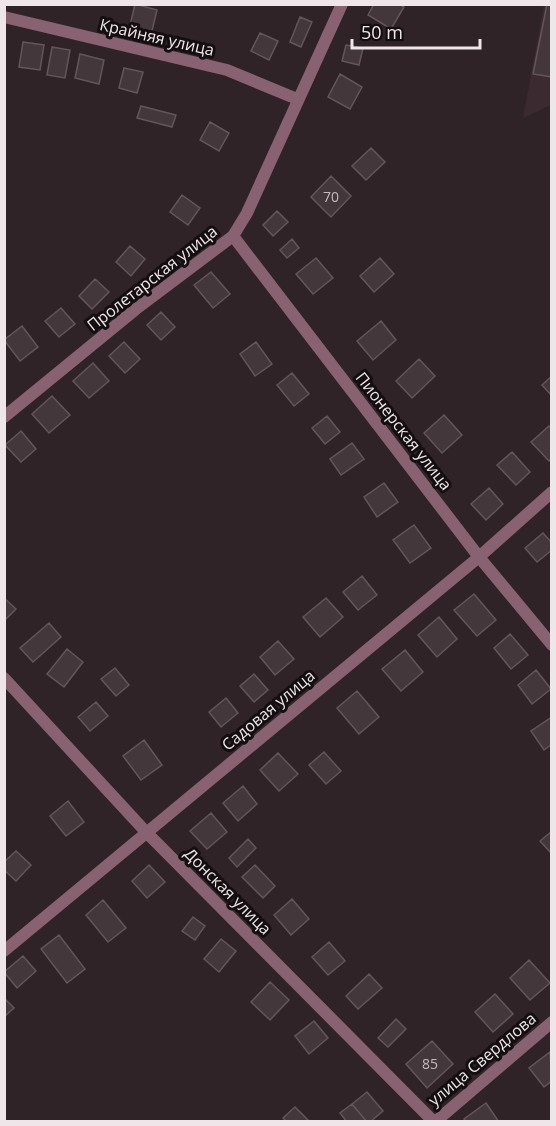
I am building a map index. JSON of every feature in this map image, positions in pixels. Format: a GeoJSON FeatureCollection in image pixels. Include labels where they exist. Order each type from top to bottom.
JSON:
{"type":"FeatureCollection","features":[{"type":"Feature","properties":{"kind":"street","name":"Пролетарская улица"},"geometry":{"type":"LineString","coordinates":[[4,417],[136,309],[233,236],[247,213],[342,4]]}},
{"type":"Feature","properties":{"kind":"street","name":"Крайняя улица"},"geometry":{"type":"LineString","coordinates":[[4,17],[227,70],[297,99]]}},
{"type":"Feature","properties":{"kind":"street","name":"Пионерская улица"},"geometry":{"type":"LineString","coordinates":[[233,236],[479,557],[552,645]]}},
{"type":"Feature","properties":{"kind":"street","name":"Садовая улица"},"geometry":{"type":"LineString","coordinates":[[4,951],[479,557],[552,492]]}},
{"type":"Feature","properties":{"kind":"street","name":"Донская улица"},"geometry":{"type":"LineString","coordinates":[[4,678],[146,832],[434,1122]]}},
{"type":"Feature","properties":{"kind":"street","name":"улица Свердлова"},"geometry":{"type":"LineString","coordinates":[[434,1122],[552,1022]]}},
{"type":"Feature","properties":{"kind":"shaded area"},"geometry":{"type":"Polygon","coordinates":[[[544,5],[551,5],[551,105],[523,118],[544,5]]]}},
{"type":"Feature","properties":{"kind":"building"},"geometry":{"type":"Polygon","coordinates":[[[135,4],[157,10],[151,35],[129,30],[135,4]]]}},
{"type":"Feature","properties":{"kind":"building"},"geometry":{"type":"Polygon","coordinates":[[[374,4],[399,4],[404,7],[391,29],[368,15],[374,4]]]}},
{"type":"Feature","properties":{"kind":"building"},"geometry":{"type":"Polygon","coordinates":[[[547,4],[552,4],[552,77],[533,74],[547,4]]]}},
{"type":"Feature","properties":{"kind":"building"},"geometry":{"type":"Polygon","coordinates":[[[300,17],[312,22],[301,47],[290,42],[300,17]]]}},
{"type":"Feature","properties":{"kind":"building"},"geometry":{"type":"Polygon","coordinates":[[[260,33],[278,41],[269,60],[251,51],[260,33]]]}},
{"type":"Feature","properties":{"kind":"building"},"geometry":{"type":"Polygon","coordinates":[[[23,42],[44,45],[40,70],[19,67],[23,42]]]}},
{"type":"Feature","properties":{"kind":"building"},"geometry":{"type":"Polygon","coordinates":[[[346,45],[363,48],[359,65],[342,61],[346,45]]]}},
{"type":"Feature","properties":{"kind":"building"},"geometry":{"type":"Polygon","coordinates":[[[52,47],[70,50],[65,78],[47,75],[52,47]]]}},
{"type":"Feature","properties":{"kind":"building"},"geometry":{"type":"Polygon","coordinates":[[[80,54],[104,60],[99,84],[75,78],[80,54]]]}},
{"type":"Feature","properties":{"kind":"building"},"geometry":{"type":"Polygon","coordinates":[[[124,68],[143,72],[137,93],[119,88],[124,68]]]}},
{"type":"Feature","properties":{"kind":"building"},"geometry":{"type":"Polygon","coordinates":[[[340,74],[362,87],[350,109],[328,97],[340,74]]]}},
{"type":"Feature","properties":{"kind":"building"},"geometry":{"type":"Polygon","coordinates":[[[141,106],[176,115],[172,127],[137,118],[141,106]]]}},
{"type":"Feature","properties":{"kind":"building"},"geometry":{"type":"Polygon","coordinates":[[[210,122],[229,133],[219,151],[200,140],[210,122]]]}},
{"type":"Feature","properties":{"kind":"building"},"geometry":{"type":"Polygon","coordinates":[[[371,148],[385,162],[366,180],[352,166],[371,148]]]}},
{"type":"Feature","properties":{"kind":"building"},"geometry":{"type":"Polygon","coordinates":[[[331,176],[351,196],[331,217],[311,197],[331,176]]]}},
{"type":"Feature","properties":{"kind":"building"},"geometry":{"type":"Polygon","coordinates":[[[182,195],[200,208],[188,225],[170,212],[182,195]]]}},
{"type":"Feature","properties":{"kind":"building"},"geometry":{"type":"Polygon","coordinates":[[[277,211],[288,222],[273,236],[263,225],[277,211]]]}},
{"type":"Feature","properties":{"kind":"building"},"geometry":{"type":"Polygon","coordinates":[[[292,239],[299,248],[287,258],[280,250],[292,239]]]}},
{"type":"Feature","properties":{"kind":"building"},"geometry":{"type":"Polygon","coordinates":[[[130,246],[145,259],[131,276],[116,262],[130,246]]]}},
{"type":"Feature","properties":{"kind":"building"},"geometry":{"type":"Polygon","coordinates":[[[316,258],[333,278],[313,294],[296,274],[316,258]]]}},
{"type":"Feature","properties":{"kind":"building"},"geometry":{"type":"Polygon","coordinates":[[[380,258],[394,274],[374,292],[360,276],[380,258]]]}},
{"type":"Feature","properties":{"kind":"building"},"geometry":{"type":"Polygon","coordinates":[[[211,272],[230,294],[213,308],[194,285],[211,272]]]}},
{"type":"Feature","properties":{"kind":"building"},"geometry":{"type":"Polygon","coordinates":[[[95,279],[109,292],[92,309],[79,296],[95,279]]]}},
{"type":"Feature","properties":{"kind":"building"},"geometry":{"type":"Polygon","coordinates":[[[61,308],[75,324],[59,337],[45,321],[61,308]]]}},
{"type":"Feature","properties":{"kind":"building"},"geometry":{"type":"Polygon","coordinates":[[[161,312],[175,327],[161,340],[147,325],[161,312]]]}},
{"type":"Feature","properties":{"kind":"building"},"geometry":{"type":"Polygon","coordinates":[[[381,321],[396,340],[373,360],[357,341],[381,321]]]}},
{"type":"Feature","properties":{"kind":"building"},"geometry":{"type":"Polygon","coordinates":[[[22,326],[38,347],[20,361],[4,340],[22,326]]]}},
{"type":"Feature","properties":{"kind":"building"},"geometry":{"type":"Polygon","coordinates":[[[124,342],[140,359],[125,373],[109,356],[124,342]]]}},
{"type":"Feature","properties":{"kind":"building"},"geometry":{"type":"Polygon","coordinates":[[[256,342],[272,364],[255,376],[240,354],[256,342]]]}},
{"type":"Feature","properties":{"kind":"building"},"geometry":{"type":"Polygon","coordinates":[[[419,359],[435,376],[412,398],[396,381],[419,359]]]}},
{"type":"Feature","properties":{"kind":"building"},"geometry":{"type":"Polygon","coordinates":[[[93,363],[109,381],[89,398],[73,381],[93,363]]]}},
{"type":"Feature","properties":{"kind":"building"},"geometry":{"type":"Polygon","coordinates":[[[292,373],[309,394],[294,406],[277,385],[292,373]]]}},
{"type":"Feature","properties":{"kind":"building"},"geometry":{"type":"Polygon","coordinates":[[[552,376],[552,396],[542,385],[552,376]]]}},
{"type":"Feature","properties":{"kind":"building"},"geometry":{"type":"Polygon","coordinates":[[[52,396],[70,415],[49,433],[32,414],[52,396]]]}},
{"type":"Feature","properties":{"kind":"building"},"geometry":{"type":"Polygon","coordinates":[[[444,415],[462,435],[442,453],[424,433],[444,415]]]}},
{"type":"Feature","properties":{"kind":"building"},"geometry":{"type":"Polygon","coordinates":[[[327,416],[340,432],[325,444],[312,428],[327,416]]]}},
{"type":"Feature","properties":{"kind":"building"},"geometry":{"type":"Polygon","coordinates":[[[549,426],[552,429],[552,458],[549,461],[531,442],[549,426]]]}},
{"type":"Feature","properties":{"kind":"building"},"geometry":{"type":"Polygon","coordinates":[[[21,431],[36,449],[21,462],[5,445],[21,431]]]}},
{"type":"Feature","properties":{"kind":"building"},"geometry":{"type":"Polygon","coordinates":[[[352,443],[364,459],[341,475],[330,459],[352,443]]]}},
{"type":"Feature","properties":{"kind":"building"},"geometry":{"type":"Polygon","coordinates":[[[512,452],[530,472],[516,485],[497,465],[512,452]]]}},
{"type":"Feature","properties":{"kind":"building"},"geometry":{"type":"Polygon","coordinates":[[[384,483],[398,502],[377,517],[364,497],[384,483]]]}},
{"type":"Feature","properties":{"kind":"building"},"geometry":{"type":"Polygon","coordinates":[[[489,488],[503,504],[486,520],[471,504],[489,488]]]}},
{"type":"Feature","properties":{"kind":"building"},"geometry":{"type":"Polygon","coordinates":[[[414,525],[431,548],[410,563],[393,540],[414,525]]]}},
{"type":"Feature","properties":{"kind":"building"},"geometry":{"type":"Polygon","coordinates":[[[543,533],[552,543],[552,550],[537,562],[525,548],[543,533]]]}},
{"type":"Feature","properties":{"kind":"building"},"geometry":{"type":"Polygon","coordinates":[[[362,576],[377,595],[358,610],[343,592],[362,576]]]}},
{"type":"Feature","properties":{"kind":"building"},"geometry":{"type":"Polygon","coordinates":[[[474,594],[496,620],[477,636],[454,610],[474,594]]]}},
{"type":"Feature","properties":{"kind":"building"},"geometry":{"type":"Polygon","coordinates":[[[4,598],[16,609],[4,621],[4,598]]]}},
{"type":"Feature","properties":{"kind":"building"},"geometry":{"type":"Polygon","coordinates":[[[326,598],[343,617],[320,637],[303,617],[326,598]]]}},
{"type":"Feature","properties":{"kind":"building"},"geometry":{"type":"Polygon","coordinates":[[[439,617],[457,639],[437,657],[418,635],[439,617]]]}},
{"type":"Feature","properties":{"kind":"building"},"geometry":{"type":"Polygon","coordinates":[[[49,623],[61,637],[33,662],[20,648],[49,623]]]}},
{"type":"Feature","properties":{"kind":"building"},"geometry":{"type":"Polygon","coordinates":[[[510,634],[528,655],[511,669],[494,648],[510,634]]]}},
{"type":"Feature","properties":{"kind":"building"},"geometry":{"type":"Polygon","coordinates":[[[278,641],[294,659],[275,675],[260,657],[278,641]]]}},
{"type":"Feature","properties":{"kind":"building"},"geometry":{"type":"Polygon","coordinates":[[[67,649],[83,662],[64,687],[47,674],[67,649]]]}},
{"type":"Feature","properties":{"kind":"building"},"geometry":{"type":"Polygon","coordinates":[[[405,650],[423,672],[401,691],[382,669],[405,650]]]}},
{"type":"Feature","properties":{"kind":"building"},"geometry":{"type":"Polygon","coordinates":[[[115,668],[129,685],[116,696],[101,679],[115,668]]]}},
{"type":"Feature","properties":{"kind":"building"},"geometry":{"type":"Polygon","coordinates":[[[536,670],[551,689],[532,704],[518,685],[536,670]]]}},
{"type":"Feature","properties":{"kind":"building"},"geometry":{"type":"Polygon","coordinates":[[[254,674],[268,690],[254,702],[240,686],[254,674]]]}},
{"type":"Feature","properties":{"kind":"building"},"geometry":{"type":"Polygon","coordinates":[[[357,691],[379,717],[359,734],[337,708],[357,691]]]}},
{"type":"Feature","properties":{"kind":"building"},"geometry":{"type":"Polygon","coordinates":[[[226,698],[238,713],[221,727],[209,712],[226,698]]]}},
{"type":"Feature","properties":{"kind":"building"},"geometry":{"type":"Polygon","coordinates":[[[96,702],[108,716],[90,731],[78,717],[96,702]]]}},
{"type":"Feature","properties":{"kind":"building"},"geometry":{"type":"Polygon","coordinates":[[[552,717],[552,744],[544,750],[531,731],[552,717]]]}},
{"type":"Feature","properties":{"kind":"building"},"geometry":{"type":"Polygon","coordinates":[[[144,740],[162,765],[141,780],[123,756],[144,740]]]}},
{"type":"Feature","properties":{"kind":"building"},"geometry":{"type":"Polygon","coordinates":[[[324,752],[341,771],[326,784],[309,765],[324,752]]]}},
{"type":"Feature","properties":{"kind":"building"},"geometry":{"type":"Polygon","coordinates":[[[278,753],[298,774],[279,791],[260,770],[278,753]]]}},
{"type":"Feature","properties":{"kind":"building"},"geometry":{"type":"Polygon","coordinates":[[[243,786],[257,804],[238,821],[223,803],[243,786]]]}},
{"type":"Feature","properties":{"kind":"building"},"geometry":{"type":"Polygon","coordinates":[[[68,801],[84,822],[66,836],[50,816],[68,801]]]}},
{"type":"Feature","properties":{"kind":"building"},"geometry":{"type":"Polygon","coordinates":[[[211,813],[227,832],[207,849],[190,831],[211,813]]]}},
{"type":"Feature","properties":{"kind":"building"},"geometry":{"type":"Polygon","coordinates":[[[552,831],[552,854],[540,841],[552,831]]]}},
{"type":"Feature","properties":{"kind":"building"},"geometry":{"type":"Polygon","coordinates":[[[248,839],[256,848],[237,867],[229,858],[248,839]]]}},
{"type":"Feature","properties":{"kind":"building"},"geometry":{"type":"Polygon","coordinates":[[[16,851],[31,865],[16,881],[4,870],[4,862],[16,851]]]}},
{"type":"Feature","properties":{"kind":"building"},"geometry":{"type":"Polygon","coordinates":[[[149,865],[165,882],[147,898],[132,881],[149,865]]]}},
{"type":"Feature","properties":{"kind":"building"},"geometry":{"type":"Polygon","coordinates":[[[255,865],[275,886],[263,898],[242,877],[255,865]]]}},
{"type":"Feature","properties":{"kind":"building"},"geometry":{"type":"Polygon","coordinates":[[[292,899],[309,919],[291,935],[274,915],[292,899]]]}},
{"type":"Feature","properties":{"kind":"building"},"geometry":{"type":"Polygon","coordinates":[[[103,900],[126,928],[108,942],[86,915],[103,900]]]}},
{"type":"Feature","properties":{"kind":"building"},"geometry":{"type":"Polygon","coordinates":[[[193,917],[205,926],[195,940],[182,931],[193,917]]]}},
{"type":"Feature","properties":{"kind":"building"},"geometry":{"type":"Polygon","coordinates":[[[59,935],[85,969],[67,983],[41,949],[59,935]]]}},
{"type":"Feature","properties":{"kind":"building"},"geometry":{"type":"Polygon","coordinates":[[[221,939],[236,951],[219,972],[204,959],[221,939]]]}},
{"type":"Feature","properties":{"kind":"building"},"geometry":{"type":"Polygon","coordinates":[[[329,942],[345,961],[328,975],[312,957],[329,942]]]}},
{"type":"Feature","properties":{"kind":"building"},"geometry":{"type":"Polygon","coordinates":[[[23,956],[36,971],[17,988],[4,972],[23,956]]]}},
{"type":"Feature","properties":{"kind":"building"},"geometry":{"type":"Polygon","coordinates":[[[529,960],[550,983],[530,1000],[510,978],[529,960]]]}},
{"type":"Feature","properties":{"kind":"building"},"geometry":{"type":"Polygon","coordinates":[[[369,974],[382,988],[358,1009],[346,996],[369,974]]]}},
{"type":"Feature","properties":{"kind":"building"},"geometry":{"type":"Polygon","coordinates":[[[270,982],[289,1000],[270,1020],[251,1002],[270,982]]]}},
{"type":"Feature","properties":{"kind":"building"},"geometry":{"type":"Polygon","coordinates":[[[495,994],[513,1014],[493,1032],[475,1012],[495,994]]]}},
{"type":"Feature","properties":{"kind":"building"},"geometry":{"type":"Polygon","coordinates":[[[4,998],[14,1008],[4,1017],[4,998]]]}},
{"type":"Feature","properties":{"kind":"building"},"geometry":{"type":"Polygon","coordinates":[[[396,1019],[406,1029],[388,1047],[378,1038],[396,1019]]]}},
{"type":"Feature","properties":{"kind":"building"},"geometry":{"type":"Polygon","coordinates":[[[314,1021],[328,1038],[309,1054],[295,1036],[314,1021]]]}},
{"type":"Feature","properties":{"kind":"building"},"geometry":{"type":"Polygon","coordinates":[[[432,1041],[453,1064],[427,1088],[406,1064],[432,1041]]]}},
{"type":"Feature","properties":{"kind":"building"},"geometry":{"type":"Polygon","coordinates":[[[550,1052],[552,1081],[544,1087],[529,1068],[550,1052]]]}},
{"type":"Feature","properties":{"kind":"building"},"geometry":{"type":"Polygon","coordinates":[[[367,1092],[383,1111],[370,1122],[367,1122],[352,1104],[367,1092]]]}},
{"type":"Feature","properties":{"kind":"building"},"geometry":{"type":"Polygon","coordinates":[[[486,1103],[499,1122],[466,1122],[464,1119],[486,1103]]]}},
{"type":"Feature","properties":{"kind":"building"},"geometry":{"type":"Polygon","coordinates":[[[352,1104],[367,1122],[347,1122],[340,1113],[352,1104]]]}},
{"type":"Feature","properties":{"kind":"building"},"geometry":{"type":"Polygon","coordinates":[[[295,1107],[310,1122],[287,1122],[283,1118],[295,1107]]]}}]}
